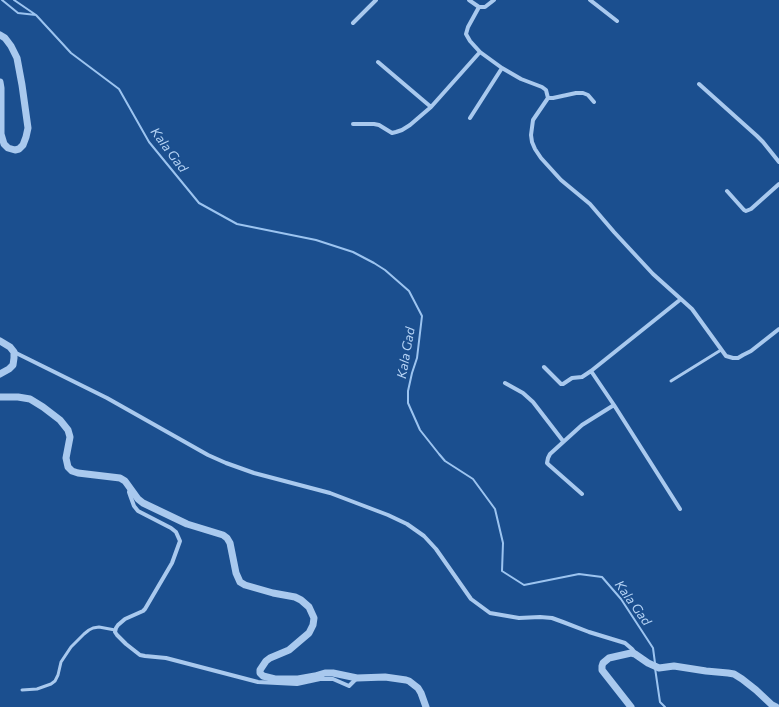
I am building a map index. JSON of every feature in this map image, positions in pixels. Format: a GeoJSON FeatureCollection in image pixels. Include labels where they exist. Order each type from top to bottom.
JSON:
{"type":"FeatureCollection","features":[{"type":"Feature","properties":{"kind":"street"},"geometry":{"type":"LineString","coordinates":[[353,23],[376,0]]}},
{"type":"Feature","properties":{"kind":"street"},"geometry":{"type":"LineString","coordinates":[[469,0],[479,7],[485,7],[494,0]]}},
{"type":"Feature","properties":{"kind":"street"},"geometry":{"type":"LineString","coordinates":[[590,0],[617,21]]}},
{"type":"Feature","properties":{"kind":"street"},"geometry":{"type":"LineString","coordinates":[[479,7],[468,27],[466,34],[470,41],[480,52],[502,68],[521,79],[546,90],[548,98],[533,120],[531,135],[532,142],[535,149],[561,180],[590,204],[653,274],[692,309],[726,356],[730,358],[738,358],[751,351],[779,329]]}},
{"type":"Feature","properties":{"kind":"street"},"geometry":{"type":"LineString","coordinates":[[0,35],[5,38],[11,46],[17,58],[22,85],[28,128],[23,145],[19,149],[15,150],[8,148],[4,144],[1,134],[0,82]]}},
{"type":"Feature","properties":{"kind":"street"},"geometry":{"type":"LineString","coordinates":[[353,124],[379,125],[392,133],[402,130],[431,107],[480,52]]}},
{"type":"Feature","properties":{"kind":"street"},"geometry":{"type":"LineString","coordinates":[[378,62],[431,107]]}},
{"type":"Feature","properties":{"kind":"street"},"geometry":{"type":"LineString","coordinates":[[470,118],[502,68]]}},
{"type":"Feature","properties":{"kind":"street"},"geometry":{"type":"LineString","coordinates":[[698,84],[757,136],[779,162]]}},
{"type":"Feature","properties":{"kind":"street"},"geometry":{"type":"LineString","coordinates":[[548,98],[583,93],[588,95],[594,102]]}},
{"type":"Feature","properties":{"kind":"street"},"geometry":{"type":"LineString","coordinates":[[727,191],[746,211],[779,184]]}},
{"type":"Feature","properties":{"kind":"street"},"geometry":{"type":"LineString","coordinates":[[544,366],[561,384],[564,384],[572,378],[582,377],[681,299]]}},
{"type":"Feature","properties":{"kind":"street"},"geometry":{"type":"LineString","coordinates":[[0,341],[10,347],[14,352],[107,398],[208,455],[254,473],[330,493],[388,515],[407,524],[424,536],[436,549],[471,599],[490,613],[519,618],[552,618],[589,632],[625,643],[635,654],[648,663],[659,668],[674,666],[734,674],[756,690],[773,706]]}},
{"type":"Feature","properties":{"kind":"street"},"geometry":{"type":"LineString","coordinates":[[0,374],[13,365],[14,352]]}},
{"type":"Feature","properties":{"kind":"street"},"geometry":{"type":"LineString","coordinates":[[591,371],[680,509]]}},
{"type":"Feature","properties":{"kind":"street"},"geometry":{"type":"LineString","coordinates":[[505,383],[523,393],[533,402],[564,441]]}},
{"type":"Feature","properties":{"kind":"street"},"geometry":{"type":"LineString","coordinates":[[0,397],[30,399],[60,420],[68,430],[70,438],[66,458],[68,467],[72,471],[120,478],[125,481],[138,499],[152,508],[188,524],[223,535],[230,543],[236,573],[240,582],[245,585],[272,593],[295,597],[309,607],[314,618],[309,633],[289,650],[266,661],[260,670],[260,673],[263,676],[275,679],[298,679],[325,673],[333,673],[357,678],[385,677],[409,681],[418,688],[426,707]]}},
{"type":"Feature","properties":{"kind":"street"},"geometry":{"type":"LineString","coordinates":[[582,494],[547,463],[548,458],[550,454],[582,426],[614,405]]}},
{"type":"Feature","properties":{"kind":"street"},"geometry":{"type":"LineString","coordinates":[[130,489],[130,495],[134,506],[138,511],[171,528],[176,532],[180,541],[172,562],[143,611],[125,619],[115,630],[117,635],[126,644],[145,656],[166,658],[258,682],[297,684],[320,679],[333,679],[349,686],[357,678]]}},
{"type":"Feature","properties":{"kind":"street"},"geometry":{"type":"LineString","coordinates":[[631,707],[604,674],[602,666],[603,663],[609,658],[631,653],[635,654]]}},
{"type":"Feature","properties":{"kind":"lane"},"geometry":{"type":"LineString","coordinates":[[671,381],[721,350]]}},
{"type":"Feature","properties":{"kind":"lane"},"geometry":{"type":"LineString","coordinates":[[22,690],[36,689],[51,684],[55,681],[61,662],[65,656],[79,638],[93,628],[99,627],[115,630]]}},
{"type":"Feature","properties":{"kind":"waterway"},"geometry":{"type":"LineString","coordinates":[[2,0],[18,13],[36,15]]}},
{"type":"Feature","properties":{"kind":"waterway","name":"Kala Gad"},"geometry":{"type":"LineString","coordinates":[[14,0],[36,15],[71,53],[119,89],[149,142],[199,203],[237,224],[316,240],[353,252],[385,270],[409,291],[422,316],[417,358],[408,391],[408,403],[420,430],[439,454],[445,461],[473,479],[495,509],[503,543],[502,571],[524,585],[579,574],[602,577],[621,599],[653,648],[655,663]]}},
{"type":"Feature","properties":{"kind":"waterway","name":"Kala Gad"},"geometry":{"type":"LineString","coordinates":[[655,668],[660,702],[665,707]]}}]}
